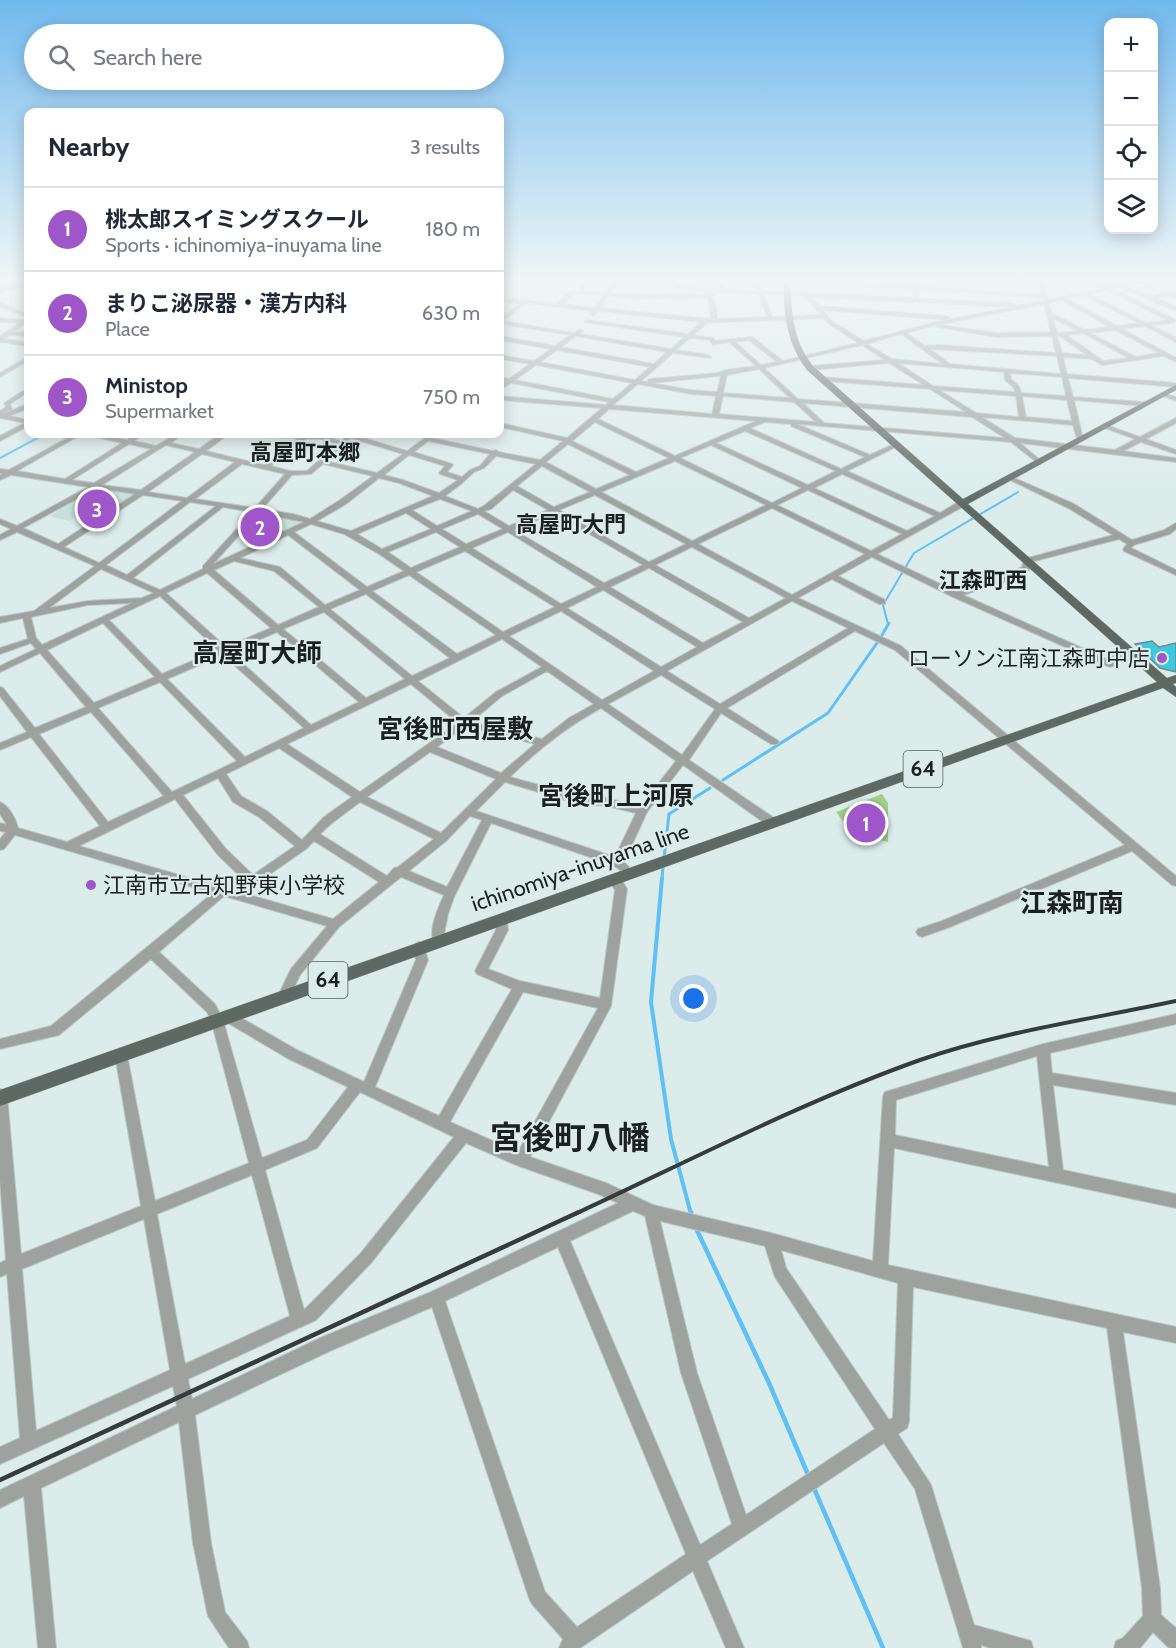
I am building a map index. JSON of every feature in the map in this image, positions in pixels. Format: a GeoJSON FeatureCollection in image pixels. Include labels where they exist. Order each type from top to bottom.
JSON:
{"type":"FeatureCollection","features":[{"type":"Feature","properties":{"kind":"main road"},"geometry":{"type":"LineString","coordinates":[[799,354],[822,379],[1124,649],[1170,681],[1176,693]]}},
{"type":"Feature","properties":{"kind":"main road"},"geometry":{"type":"LineString","coordinates":[[963,503],[1176,386]]}},
{"type":"Feature","properties":{"kind":"main road","name":"ichinomiya-inuyama line"},"geometry":{"type":"LineString","coordinates":[[0,1097],[614,879],[625,868],[664,862],[1170,681]]}},
{"type":"Feature","properties":{"kind":"street"},"geometry":{"type":"LineString","coordinates":[[504,385],[550,354]]}},
{"type":"Feature","properties":{"kind":"street"},"geometry":{"type":"LineString","coordinates":[[586,354],[656,366]]}},
{"type":"Feature","properties":{"kind":"street"},"geometry":{"type":"LineString","coordinates":[[382,552],[480,512],[594,420],[613,400],[670,354]]}},
{"type":"Feature","properties":{"kind":"street"},"geometry":{"type":"LineString","coordinates":[[690,354],[708,357]]}},
{"type":"Feature","properties":{"kind":"street"},"geometry":{"type":"LineString","coordinates":[[746,354],[822,424]]}},
{"type":"Feature","properties":{"kind":"street"},"geometry":{"type":"LineString","coordinates":[[770,354],[782,363]]}},
{"type":"Feature","properties":{"kind":"street"},"geometry":{"type":"LineString","coordinates":[[636,382],[761,367],[820,354]]}},
{"type":"Feature","properties":{"kind":"street"},"geometry":{"type":"LineString","coordinates":[[880,354],[1013,440],[1039,462]]}},
{"type":"Feature","properties":{"kind":"street"},"geometry":{"type":"LineString","coordinates":[[932,354],[950,365]]}},
{"type":"Feature","properties":{"kind":"street"},"geometry":{"type":"LineString","coordinates":[[1042,354],[1093,357]]}},
{"type":"Feature","properties":{"kind":"street"},"geometry":{"type":"LineString","coordinates":[[1088,354],[1102,363],[1166,354],[1176,360]]}},
{"type":"Feature","properties":{"kind":"street"},"geometry":{"type":"LineString","coordinates":[[1127,354],[1135,358]]}},
{"type":"Feature","properties":{"kind":"street"},"geometry":{"type":"LineString","coordinates":[[1059,355],[1080,439]]}},
{"type":"Feature","properties":{"kind":"street"},"geometry":{"type":"LineString","coordinates":[[504,358],[719,395],[1075,423]]}},
{"type":"Feature","properties":{"kind":"street"},"geometry":{"type":"LineString","coordinates":[[0,375],[24,361]]}},
{"type":"Feature","properties":{"kind":"street"},"geometry":{"type":"LineString","coordinates":[[810,368],[890,361],[1064,374],[1176,386]]}},
{"type":"Feature","properties":{"kind":"street"},"geometry":{"type":"LineString","coordinates":[[15,367],[24,368]]}},
{"type":"Feature","properties":{"kind":"street"},"geometry":{"type":"LineString","coordinates":[[1007,370],[1008,380],[1017,387],[1023,419]]}},
{"type":"Feature","properties":{"kind":"street"},"geometry":{"type":"LineString","coordinates":[[715,416],[725,372]]}},
{"type":"Feature","properties":{"kind":"street"},"geometry":{"type":"LineString","coordinates":[[822,379],[1144,404]]}},
{"type":"Feature","properties":{"kind":"street"},"geometry":{"type":"LineString","coordinates":[[504,380],[613,400]]}},
{"type":"Feature","properties":{"kind":"street"},"geometry":{"type":"LineString","coordinates":[[1,416],[10,408],[7,403],[24,392]]}},
{"type":"Feature","properties":{"kind":"street"},"geometry":{"type":"LineString","coordinates":[[1163,394],[1176,399]]}},
{"type":"Feature","properties":{"kind":"street"},"geometry":{"type":"LineString","coordinates":[[504,398],[1070,445],[1176,460]]}},
{"type":"Feature","properties":{"kind":"street"},"geometry":{"type":"LineString","coordinates":[[1,416],[24,407]]}},
{"type":"Feature","properties":{"kind":"street"},"geometry":{"type":"LineString","coordinates":[[918,411],[920,432]]}},
{"type":"Feature","properties":{"kind":"street"},"geometry":{"type":"LineString","coordinates":[[1,416],[24,422]]}},
{"type":"Feature","properties":{"kind":"street"},"geometry":{"type":"LineString","coordinates":[[594,420],[956,595],[1110,664],[1124,649]]}},
{"type":"Feature","properties":{"kind":"street"},"geometry":{"type":"LineString","coordinates":[[0,747],[764,420]]}},
{"type":"Feature","properties":{"kind":"street"},"geometry":{"type":"LineString","coordinates":[[1116,452],[1176,420]]}},
{"type":"Feature","properties":{"kind":"street"},"geometry":{"type":"LineString","coordinates":[[787,422],[870,457]]}},
{"type":"Feature","properties":{"kind":"street"},"geometry":{"type":"LineString","coordinates":[[0,439],[24,425]]}},
{"type":"Feature","properties":{"kind":"street"},"geometry":{"type":"LineString","coordinates":[[504,426],[568,441],[636,475]]}},
{"type":"Feature","properties":{"kind":"street"},"geometry":{"type":"LineString","coordinates":[[1104,426],[1176,452]]}},
{"type":"Feature","properties":{"kind":"street"},"geometry":{"type":"LineString","coordinates":[[744,428],[942,516]]}},
{"type":"Feature","properties":{"kind":"street"},"geometry":{"type":"LineString","coordinates":[[0,478],[72,438]]}},
{"type":"Feature","properties":{"kind":"street"},"geometry":{"type":"LineString","coordinates":[[112,438],[203,451],[290,473],[309,473],[347,438]]}},
{"type":"Feature","properties":{"kind":"street"},"geometry":{"type":"LineString","coordinates":[[66,481],[134,438]]}},
{"type":"Feature","properties":{"kind":"street"},"geometry":{"type":"LineString","coordinates":[[0,538],[95,486],[173,438]]}},
{"type":"Feature","properties":{"kind":"street"},"geometry":{"type":"LineString","coordinates":[[59,547],[142,493],[219,438]]}},
{"type":"Feature","properties":{"kind":"street"},"geometry":{"type":"LineString","coordinates":[[266,467],[303,438]]}},
{"type":"Feature","properties":{"kind":"street"},"geometry":{"type":"LineString","coordinates":[[329,438],[341,443]]}},
{"type":"Feature","properties":{"kind":"street"},"geometry":{"type":"LineString","coordinates":[[356,438],[450,465],[442,473],[462,479]]}},
{"type":"Feature","properties":{"kind":"street"},"geometry":{"type":"LineString","coordinates":[[0,669],[311,521],[379,475],[426,439],[542,463],[792,598],[898,648],[1176,882]]}},
{"type":"Feature","properties":{"kind":"street"},"geometry":{"type":"LineString","coordinates":[[711,443],[908,534]]}},
{"type":"Feature","properties":{"kind":"street"},"geometry":{"type":"LineString","coordinates":[[67,847],[896,445]]}},
{"type":"Feature","properties":{"kind":"street"},"geometry":{"type":"LineString","coordinates":[[351,534],[440,496],[474,469],[482,467],[496,452]]}},
{"type":"Feature","properties":{"kind":"street"},"geometry":{"type":"LineString","coordinates":[[30,616],[241,461]]}},
{"type":"Feature","properties":{"kind":"street"},"geometry":{"type":"LineString","coordinates":[[321,462],[379,475],[480,512],[703,647]]}},
{"type":"Feature","properties":{"kind":"street"},"geometry":{"type":"LineString","coordinates":[[0,471],[255,510],[311,521],[351,534],[382,552],[773,823]]}},
{"type":"Feature","properties":{"kind":"street"},"geometry":{"type":"LineString","coordinates":[[290,473],[206,566],[364,702]]}},
{"type":"Feature","properties":{"kind":"street"},"geometry":{"type":"LineString","coordinates":[[1011,478],[1071,506],[1131,543]]}},
{"type":"Feature","properties":{"kind":"street"},"geometry":{"type":"LineString","coordinates":[[513,487],[749,622]]}},
{"type":"Feature","properties":{"kind":"street"},"geometry":{"type":"LineString","coordinates":[[284,996],[295,972],[334,924],[442,838],[541,742],[572,720],[963,503]]}},
{"type":"Feature","properties":{"kind":"street"},"geometry":{"type":"LineString","coordinates":[[128,578],[222,505]]}},
{"type":"Feature","properties":{"kind":"street"},"geometry":{"type":"LineString","coordinates":[[408,511],[774,742]]}},
{"type":"Feature","properties":{"kind":"street"},"geometry":{"type":"LineString","coordinates":[[0,521],[161,593],[310,729]]}},
{"type":"Feature","properties":{"kind":"street"},"geometry":{"type":"LineString","coordinates":[[1176,525],[1167,532],[1131,543],[1127,549],[1176,573]]}},
{"type":"Feature","properties":{"kind":"street"},"geometry":{"type":"LineString","coordinates":[[289,532],[456,658]]}},
{"type":"Feature","properties":{"kind":"street"},"geometry":{"type":"LineString","coordinates":[[956,595],[1004,579],[1026,568],[1027,561],[1120,536]]}},
{"type":"Feature","properties":{"kind":"street"},"geometry":{"type":"LineString","coordinates":[[233,558],[277,569],[464,723],[541,742]]}},
{"type":"Feature","properties":{"kind":"street"},"geometry":{"type":"LineString","coordinates":[[832,576],[882,602]]}},
{"type":"Feature","properties":{"kind":"street"},"geometry":{"type":"LineString","coordinates":[[0,620],[88,603],[146,600]]}},
{"type":"Feature","properties":{"kind":"street"},"geometry":{"type":"LineString","coordinates":[[30,616],[33,640],[222,852],[252,881]]}},
{"type":"Feature","properties":{"kind":"street"},"geometry":{"type":"LineString","coordinates":[[104,620],[244,762]]}},
{"type":"Feature","properties":{"kind":"street"},"geometry":{"type":"LineString","coordinates":[[469,812],[625,868],[642,811],[683,760],[720,708],[855,627]]}},
{"type":"Feature","properties":{"kind":"street"},"geometry":{"type":"LineString","coordinates":[[0,651],[33,640]]}},
{"type":"Feature","properties":{"kind":"street"},"geometry":{"type":"LineString","coordinates":[[0,1044],[55,1031],[226,893],[252,881],[302,846],[328,820],[464,723],[499,694],[548,668]]}},
{"type":"Feature","properties":{"kind":"street"},"geometry":{"type":"LineString","coordinates":[[0,690],[107,828]]}},
{"type":"Feature","properties":{"kind":"street"},"geometry":{"type":"LineString","coordinates":[[280,744],[359,797],[442,838]]}},
{"type":"Feature","properties":{"kind":"street"},"geometry":{"type":"LineString","coordinates":[[430,748],[503,778],[585,802],[603,801],[642,811]]}},
{"type":"Feature","properties":{"kind":"street"},"geometry":{"type":"LineString","coordinates":[[220,773],[237,799],[263,814],[302,846]]}},
{"type":"Feature","properties":{"kind":"street"},"geometry":{"type":"LineString","coordinates":[[0,806],[11,821],[13,831]]}},
{"type":"Feature","properties":{"kind":"street"},"geometry":{"type":"LineString","coordinates":[[438,941],[437,932],[451,893],[488,818]]}},
{"type":"Feature","properties":{"kind":"street"},"geometry":{"type":"LineString","coordinates":[[0,827],[334,924]]}},
{"type":"Feature","properties":{"kind":"street"},"geometry":{"type":"LineString","coordinates":[[0,846],[13,831]]}},
{"type":"Feature","properties":{"kind":"street"},"geometry":{"type":"LineString","coordinates":[[313,834],[386,881]]}},
{"type":"Feature","properties":{"kind":"street"},"geometry":{"type":"LineString","coordinates":[[922,932],[1133,846]]}},
{"type":"Feature","properties":{"kind":"street"},"geometry":{"type":"LineString","coordinates":[[398,871],[451,893]]}},
{"type":"Feature","properties":{"kind":"street"},"geometry":{"type":"LineString","coordinates":[[522,1160],[606,1005],[621,889],[614,879]]}},
{"type":"Feature","properties":{"kind":"street"},"geometry":{"type":"LineString","coordinates":[[502,918],[502,930],[481,971],[520,986],[606,1005]]}},
{"type":"Feature","properties":{"kind":"street"},"geometry":{"type":"LineString","coordinates":[[7,1267],[312,1144],[362,1088],[422,960],[419,947]]}},
{"type":"Feature","properties":{"kind":"street"},"geometry":{"type":"LineString","coordinates":[[151,952],[222,1018],[441,1125],[522,1160],[601,1188],[651,1212],[771,1240],[906,1278],[1176,1335]]}},
{"type":"Feature","properties":{"kind":"street"},"geometry":{"type":"LineString","coordinates":[[441,1125],[520,986]]}},
{"type":"Feature","properties":{"kind":"street"},"geometry":{"type":"LineString","coordinates":[[222,1018],[299,1320]]}},
{"type":"Feature","properties":{"kind":"street"},"geometry":{"type":"LineString","coordinates":[[880,1271],[890,1096],[1043,1049],[1176,1019]]}},
{"type":"Feature","properties":{"kind":"street"},"geometry":{"type":"LineString","coordinates":[[1043,1049],[1057,1177]]}},
{"type":"Feature","properties":{"kind":"street"},"geometry":{"type":"LineString","coordinates":[[122,1055],[186,1412],[202,1543],[217,1616],[240,1648]]}},
{"type":"Feature","properties":{"kind":"street"},"geometry":{"type":"LineString","coordinates":[[1047,1078],[1176,1099]]}},
{"type":"Feature","properties":{"kind":"street"},"geometry":{"type":"LineString","coordinates":[[0,1097],[7,1267],[28,1443]]}},
{"type":"Feature","properties":{"kind":"street"},"geometry":{"type":"LineString","coordinates":[[0,1456],[311,1315],[366,1258],[464,1135]]}},
{"type":"Feature","properties":{"kind":"street"},"geometry":{"type":"LineString","coordinates":[[888,1140],[1176,1201]]}},
{"type":"Feature","properties":{"kind":"street"},"geometry":{"type":"LineString","coordinates":[[0,1499],[326,1344],[436,1297],[632,1204]]}},
{"type":"Feature","properties":{"kind":"street"},"geometry":{"type":"LineString","coordinates":[[651,1212],[689,1373],[742,1529]]}},
{"type":"Feature","properties":{"kind":"street"},"geometry":{"type":"LineString","coordinates":[[561,1237],[735,1648]]}},
{"type":"Feature","properties":{"kind":"street"},"geometry":{"type":"LineString","coordinates":[[771,1240],[780,1272],[922,1485],[969,1640],[1024,1648]]}},
{"type":"Feature","properties":{"kind":"street"},"geometry":{"type":"LineString","coordinates":[[436,1297],[538,1598],[571,1644],[901,1422],[906,1278]]}},
{"type":"Feature","properties":{"kind":"street"},"geometry":{"type":"LineString","coordinates":[[1114,1321],[1151,1588],[1152,1619],[1130,1645],[1123,1648]]}},
{"type":"Feature","properties":{"kind":"street"},"geometry":{"type":"LineString","coordinates":[[32,1484],[47,1648]]}},
{"type":"Feature","properties":{"kind":"street"},"geometry":{"type":"LineString","coordinates":[[1152,1619],[1176,1641]]}},
{"type":"Feature","properties":{"kind":"shaded area"},"geometry":{"type":"Polygon","coordinates":[[[111,490],[139,493],[112,510],[104,509],[86,520],[74,518],[69,521],[50,516],[83,495],[97,499],[111,490]]]}},
{"type":"Feature","properties":{"kind":"shaded area"},"geometry":{"type":"Polygon","coordinates":[[[256,511],[309,521],[268,540],[257,535],[259,532],[239,530],[256,511]]]}},
{"type":"Feature","properties":{"kind":"green space"},"geometry":{"type":"Polygon","coordinates":[[[882,794],[888,803],[888,842],[852,833],[836,812],[882,794]]]}},
{"type":"Feature","properties":{"kind":"building","name":"ローソン江南江森町中店"},"geometry":{"type":"Polygon","coordinates":[[[1152,641],[1159,647],[1176,643],[1176,672],[1160,668],[1135,644],[1152,641]]]}},
{"type":"Feature","properties":{"kind":"waterway"},"geometry":{"type":"LineString","coordinates":[[0,458],[38,438]]}},
{"type":"Feature","properties":{"kind":"waterway"},"geometry":{"type":"LineString","coordinates":[[888,624],[883,605],[914,553],[1018,492]]}},
{"type":"Feature","properties":{"kind":"waterway"},"geometry":{"type":"LineString","coordinates":[[882,635],[889,623]]}},
{"type":"Feature","properties":{"kind":"waterway"},"geometry":{"type":"LineString","coordinates":[[723,780],[828,713],[877,643]]}},
{"type":"Feature","properties":{"kind":"waterway"},"geometry":{"type":"LineString","coordinates":[[664,859],[669,814],[710,788]]}},
{"type":"Feature","properties":{"kind":"waterway"},"geometry":{"type":"LineString","coordinates":[[662,880],[663,866]]}},
{"type":"Feature","properties":{"kind":"waterway"},"geometry":{"type":"LineString","coordinates":[[662,878],[651,1002],[671,1139],[691,1214]]}},
{"type":"Feature","properties":{"kind":"waterway"},"geometry":{"type":"LineString","coordinates":[[691,1212],[692,1217]]}},
{"type":"Feature","properties":{"kind":"waterway"},"geometry":{"type":"LineString","coordinates":[[695,1226],[769,1383],[809,1477]]}},
{"type":"Feature","properties":{"kind":"waterway"},"geometry":{"type":"LineString","coordinates":[[813,1486],[883,1648]]}},
{"type":"Feature","properties":{"kind":"railway"},"geometry":{"type":"LineString","coordinates":[[575,1214],[789,1113],[920,1060],[1014,1034],[1176,1001]]}},
{"type":"Feature","properties":{"kind":"railway"},"geometry":{"type":"LineString","coordinates":[[0,1480],[579,1212]]}},
{"type":"Feature","properties":{"kind":"place","name":"Ministop"},"geometry":{"type":"Point","coordinates":[97,509]}},
{"type":"Feature","properties":{"kind":"place","name":"まりこ泌尿器・漢方内科"},"geometry":{"type":"Point","coordinates":[260,527]}},
{"type":"Feature","properties":{"kind":"place","name":"ローソン江南江森町中店"},"geometry":{"type":"Point","coordinates":[1162,658]}},
{"type":"Feature","properties":{"kind":"place","name":"桃太郎スイミングスクール"},"geometry":{"type":"Point","coordinates":[866,823]}},
{"type":"Feature","properties":{"kind":"place","name":"江南市立古知野東小学校"},"geometry":{"type":"Point","coordinates":[91,885]}},
{"type":"Feature","properties":{"kind":"district","name":"高屋町本郷"},"geometry":{"type":"Point","coordinates":[305,452]}},
{"type":"Feature","properties":{"kind":"district","name":"高屋町大門"},"geometry":{"type":"Point","coordinates":[571,524]}},
{"type":"Feature","properties":{"kind":"district","name":"江森町西"},"geometry":{"type":"Point","coordinates":[983,580]}},
{"type":"Feature","properties":{"kind":"district","name":"高屋町大師"},"geometry":{"type":"Point","coordinates":[257,653]}},
{"type":"Feature","properties":{"kind":"district","name":"宮後町西屋敷"},"geometry":{"type":"Point","coordinates":[455,729]}},
{"type":"Feature","properties":{"kind":"district","name":"宮後町上河原"},"geometry":{"type":"Point","coordinates":[616,796]}},
{"type":"Feature","properties":{"kind":"district","name":"江森町南"},"geometry":{"type":"Point","coordinates":[1072,903]}},
{"type":"Feature","properties":{"kind":"district","name":"宮後町八幡"},"geometry":{"type":"Point","coordinates":[570,1138]}}]}
